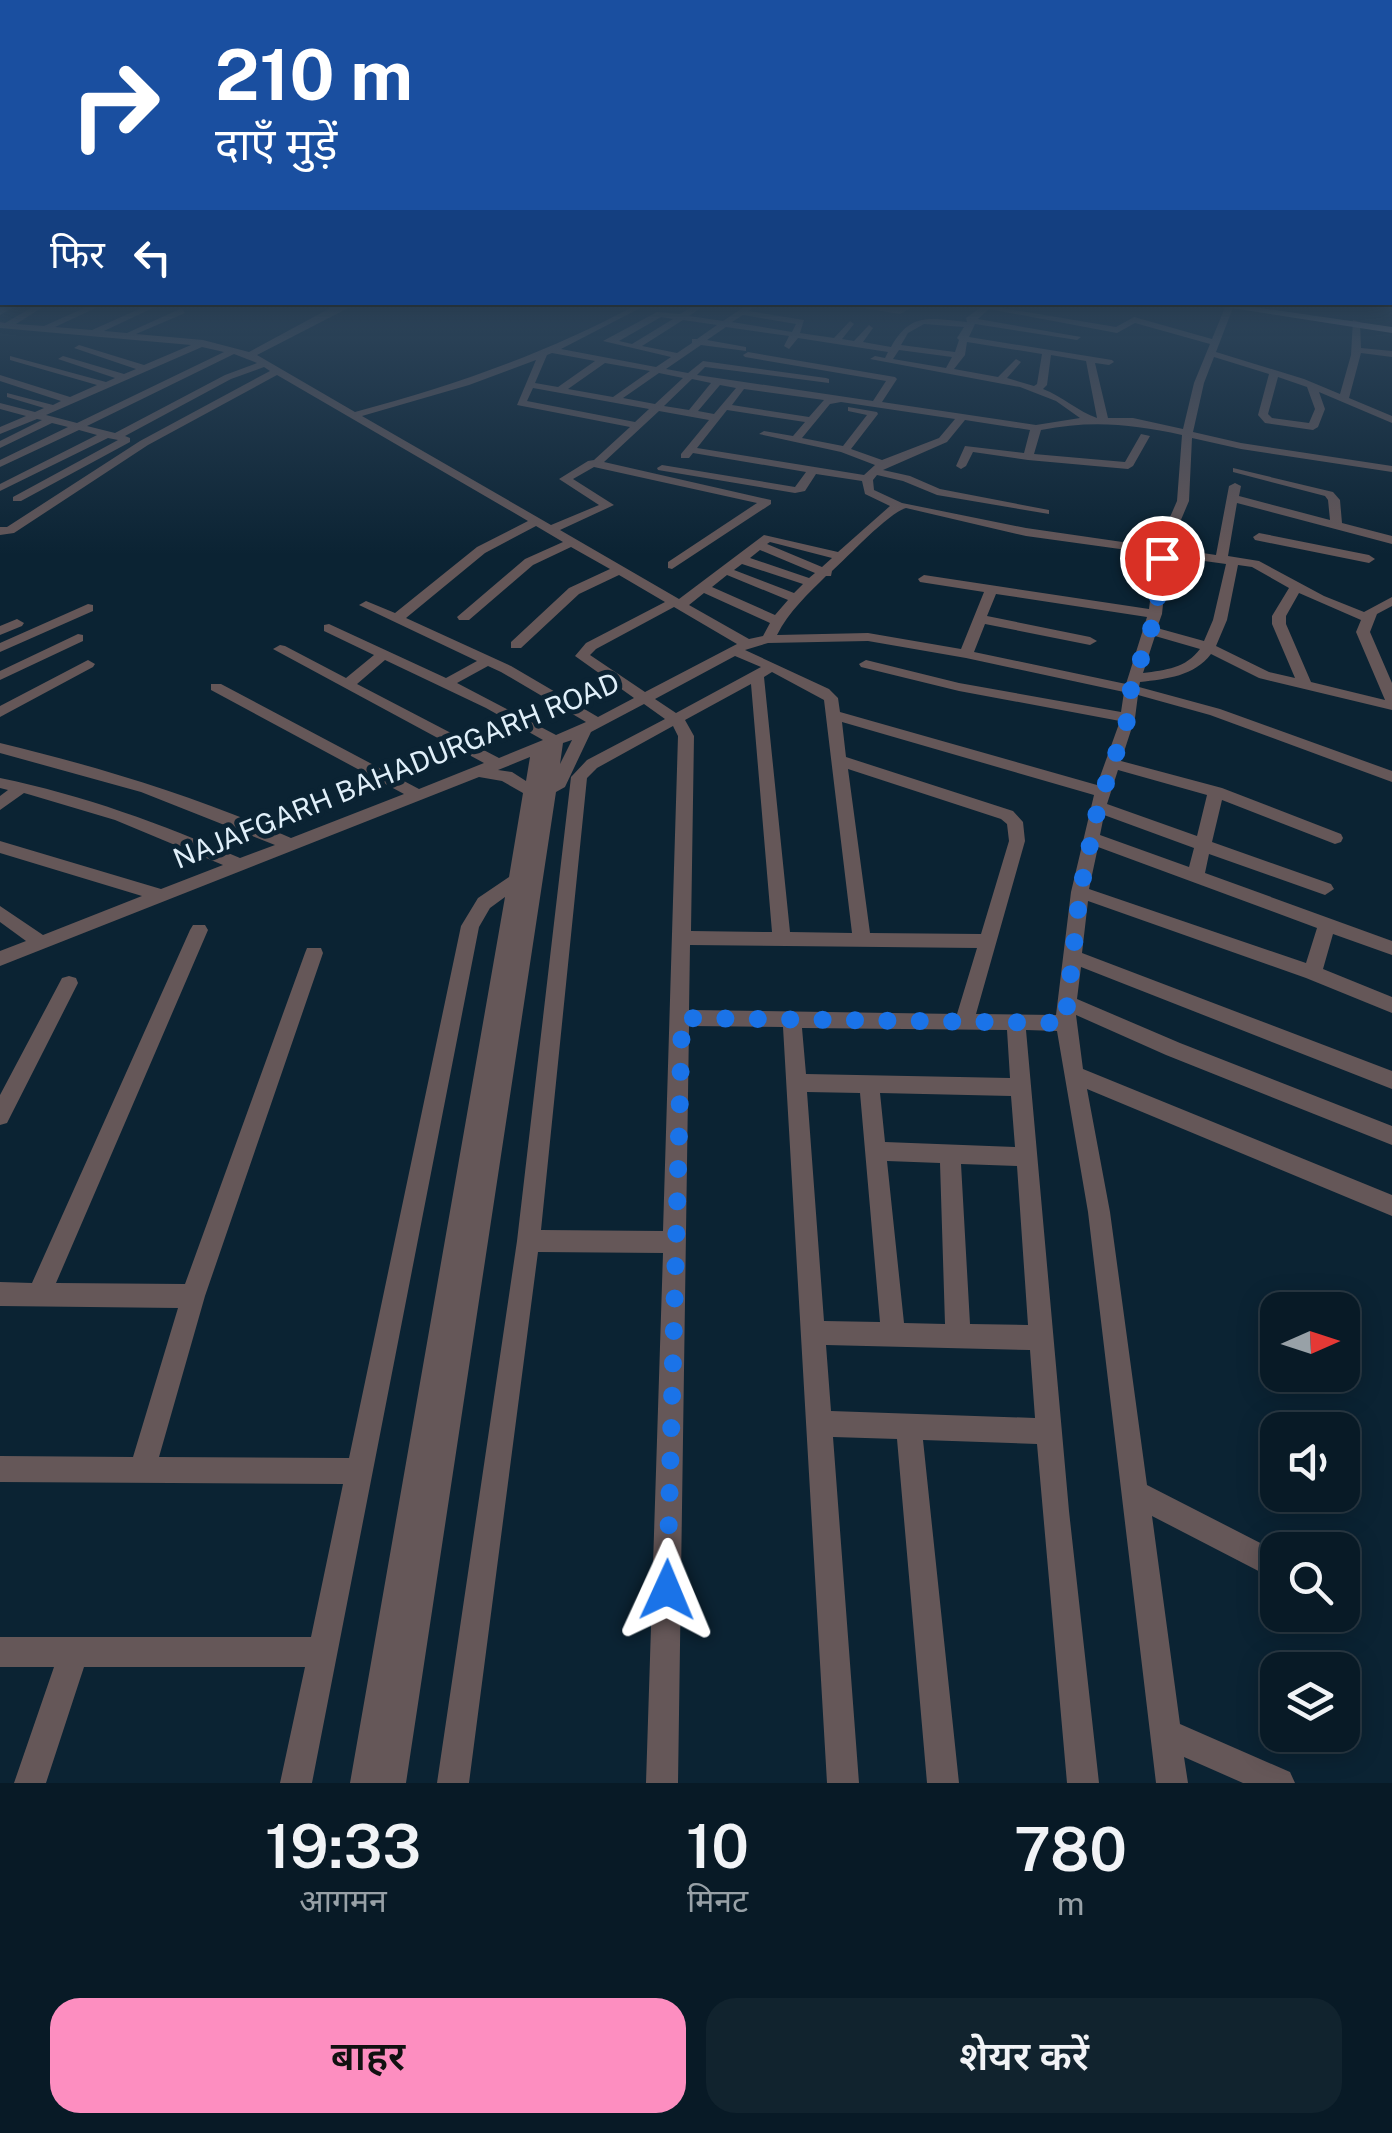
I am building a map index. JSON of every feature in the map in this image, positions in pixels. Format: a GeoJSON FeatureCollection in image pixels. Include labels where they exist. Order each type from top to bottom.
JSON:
{"type":"FeatureCollection","features":[{"type":"Feature","properties":{"kind":"street"},"geometry":{"type":"LineString","coordinates":[[32,388],[68,400]]}},
{"type":"Feature","properties":{"kind":"street"},"geometry":{"type":"LineString","coordinates":[[0,431],[99,388]]}},
{"type":"Feature","properties":{"kind":"street"},"geometry":{"type":"LineString","coordinates":[[0,464],[156,388]]}},
{"type":"Feature","properties":{"kind":"street"},"geometry":{"type":"LineString","coordinates":[[0,488],[115,437],[207,388]]}},
{"type":"Feature","properties":{"kind":"street"},"geometry":{"type":"LineString","coordinates":[[0,531],[10,530],[144,443],[245,388]]}},
{"type":"Feature","properties":{"kind":"street"},"geometry":{"type":"LineString","coordinates":[[309,388],[677,604],[740,647],[763,672],[827,693],[841,761],[862,939]]}},
{"type":"Feature","properties":{"kind":"street"},"geometry":{"type":"LineString","coordinates":[[351,413],[449,388]]}},
{"type":"Feature","properties":{"kind":"street"},"geometry":{"type":"LineString","coordinates":[[529,388],[521,400],[524,404],[637,425]]}},
{"type":"Feature","properties":{"kind":"street"},"geometry":{"type":"LineString","coordinates":[[550,388],[656,410],[810,420]]}},
{"type":"Feature","properties":{"kind":"street"},"geometry":{"type":"LineString","coordinates":[[613,401],[629,388]]}},
{"type":"Feature","properties":{"kind":"street"},"geometry":{"type":"LineString","coordinates":[[550,530],[608,505],[564,478],[599,460],[678,388]]}},
{"type":"Feature","properties":{"kind":"street"},"geometry":{"type":"LineString","coordinates":[[691,414],[712,388]]}},
{"type":"Feature","properties":{"kind":"street"},"geometry":{"type":"LineString","coordinates":[[667,475],[740,388]]}},
{"type":"Feature","properties":{"kind":"street"},"geometry":{"type":"LineString","coordinates":[[759,388],[877,402],[1036,428],[1089,420],[1142,422],[1241,446],[1392,469]]}},
{"type":"Feature","properties":{"kind":"street"},"geometry":{"type":"LineString","coordinates":[[829,388],[833,398]]}},
{"type":"Feature","properties":{"kind":"street"},"geometry":{"type":"LineString","coordinates":[[877,402],[886,388]]}},
{"type":"Feature","properties":{"kind":"street"},"geometry":{"type":"LineString","coordinates":[[1027,388],[1073,406],[1089,420]]}},
{"type":"Feature","properties":{"kind":"street"},"geometry":{"type":"LineString","coordinates":[[1032,390],[1036,388]]}},
{"type":"Feature","properties":{"kind":"street"},"geometry":{"type":"LineString","coordinates":[[1097,388],[1104,420]]}},
{"type":"Feature","properties":{"kind":"street"},"geometry":{"type":"LineString","coordinates":[[1172,1783],[1099,1212],[1065,1012],[1080,892],[1101,799],[1156,614],[1163,550],[1182,501],[1186,433],[1200,388]]}},
{"type":"Feature","properties":{"kind":"street"},"geometry":{"type":"LineString","coordinates":[[1270,388],[1263,415],[1266,420],[1314,427],[1320,409],[1312,388]]}},
{"type":"Feature","properties":{"kind":"street"},"geometry":{"type":"LineString","coordinates":[[1319,388],[1391,418]]}},
{"type":"Feature","properties":{"kind":"street"},"geometry":{"type":"LineString","coordinates":[[1344,398],[1346,388]]}},
{"type":"Feature","properties":{"kind":"street"},"geometry":{"type":"LineString","coordinates":[[10,394],[50,407]]}},
{"type":"Feature","properties":{"kind":"street"},"geometry":{"type":"LineString","coordinates":[[796,438],[833,398]]}},
{"type":"Feature","properties":{"kind":"street"},"geometry":{"type":"LineString","coordinates":[[844,448],[873,414],[851,408],[854,400]]}},
{"type":"Feature","properties":{"kind":"street"},"geometry":{"type":"LineString","coordinates":[[0,406],[73,428],[144,443]]}},
{"type":"Feature","properties":{"kind":"street"},"geometry":{"type":"LineString","coordinates":[[0,418],[14,411]]}},
{"type":"Feature","properties":{"kind":"street"},"geometry":{"type":"LineString","coordinates":[[730,478],[776,415]]}},
{"type":"Feature","properties":{"kind":"street"},"geometry":{"type":"LineString","coordinates":[[963,416],[943,440],[875,471],[869,492],[900,506],[1026,532],[1255,564],[1368,618]]}},
{"type":"Feature","properties":{"kind":"street"},"geometry":{"type":"LineString","coordinates":[[0,445],[48,421]]}},
{"type":"Feature","properties":{"kind":"street"},"geometry":{"type":"LineString","coordinates":[[1030,456],[1036,428]]}},
{"type":"Feature","properties":{"kind":"street"},"geometry":{"type":"LineString","coordinates":[[764,434],[844,448],[875,471]]}},
{"type":"Feature","properties":{"kind":"street"},"geometry":{"type":"LineString","coordinates":[[960,466],[966,450],[972,448],[1128,466],[1145,436]]}},
{"type":"Feature","properties":{"kind":"street"},"geometry":{"type":"LineString","coordinates":[[17,499],[115,437]]}},
{"type":"Feature","properties":{"kind":"street"},"geometry":{"type":"LineString","coordinates":[[1133,684],[1198,661],[1223,617],[1232,498],[1241,446]]}},
{"type":"Feature","properties":{"kind":"street"},"geometry":{"type":"LineString","coordinates":[[691,450],[814,469],[875,471],[906,478],[937,492],[1045,512]]}},
{"type":"Feature","properties":{"kind":"street"},"geometry":{"type":"LineString","coordinates":[[599,460],[767,502],[672,565]]}},
{"type":"Feature","properties":{"kind":"street"},"geometry":{"type":"LineString","coordinates":[[667,475],[730,478],[798,490],[814,469]]}},
{"type":"Feature","properties":{"kind":"street"},"geometry":{"type":"LineString","coordinates":[[1236,470],[1330,494],[1336,525]]}},
{"type":"Feature","properties":{"kind":"street"},"geometry":{"type":"LineString","coordinates":[[1232,498],[1392,540]]}},
{"type":"Feature","properties":{"kind":"street"},"geometry":{"type":"LineString","coordinates":[[768,639],[777,621],[798,599],[892,509],[900,506]]}},
{"type":"Feature","properties":{"kind":"street"},"geometry":{"type":"LineString","coordinates":[[1255,564],[1264,506]]}},
{"type":"Feature","properties":{"kind":"street"},"geometry":{"type":"LineString","coordinates":[[398,618],[481,550],[536,522]]}},
{"type":"Feature","properties":{"kind":"street"},"geometry":{"type":"LineString","coordinates":[[1259,537],[1369,559]]}},
{"type":"Feature","properties":{"kind":"street"},"geometry":{"type":"LineString","coordinates":[[662,1783],[686,736],[678,720],[582,656],[591,646],[677,604],[758,545],[775,538],[843,556]]}},
{"type":"Feature","properties":{"kind":"street"},"geometry":{"type":"LineString","coordinates":[[464,617],[530,562],[570,543]]}},
{"type":"Feature","properties":{"kind":"street"},"geometry":{"type":"LineString","coordinates":[[758,545],[827,572]]}},
{"type":"Feature","properties":{"kind":"street"},"geometry":{"type":"LineString","coordinates":[[741,559],[814,584]]}},
{"type":"Feature","properties":{"kind":"street"},"geometry":{"type":"LineString","coordinates":[[516,644],[574,592],[618,570]]}},
{"type":"Feature","properties":{"kind":"street"},"geometry":{"type":"LineString","coordinates":[[727,571],[798,599]]}},
{"type":"Feature","properties":{"kind":"street"},"geometry":{"type":"LineString","coordinates":[[924,579],[1156,614]]}},
{"type":"Feature","properties":{"kind":"street"},"geometry":{"type":"LineString","coordinates":[[1297,586],[1279,616],[1279,624],[1304,686]]}},
{"type":"Feature","properties":{"kind":"street"},"geometry":{"type":"LineString","coordinates":[[703,588],[777,621]]}},
{"type":"Feature","properties":{"kind":"street"},"geometry":{"type":"LineString","coordinates":[[966,654],[992,588]]}},
{"type":"Feature","properties":{"kind":"street"},"geometry":{"type":"LineString","coordinates":[[1392,601],[1382,603],[1368,618],[1363,632],[1392,703]]}},
{"type":"Feature","properties":{"kind":"street"},"geometry":{"type":"LineString","coordinates":[[366,605],[488,660],[591,726],[541,797],[518,880],[366,1783]]}},
{"type":"Feature","properties":{"kind":"street"},"geometry":{"type":"LineString","coordinates":[[0,648],[88,608]]}},
{"type":"Feature","properties":{"kind":"street"},"geometry":{"type":"LineString","coordinates":[[980,619],[1090,641]]}},
{"type":"Feature","properties":{"kind":"street"},"geometry":{"type":"LineString","coordinates":[[0,631],[17,623]]}},
{"type":"Feature","properties":{"kind":"street"},"geometry":{"type":"LineString","coordinates":[[329,628],[447,683],[547,744],[390,1783]]}},
{"type":"Feature","properties":{"kind":"street"},"geometry":{"type":"LineString","coordinates":[[1151,631],[1206,646],[1249,669],[1304,686],[1392,703]]}},
{"type":"Feature","properties":{"kind":"street","name":"NAJAFGARH BAHADURGARH ROAD"},"geometry":{"type":"LineString","coordinates":[[0,960],[591,726],[740,647],[768,639],[868,637],[1133,684],[1392,777]]}},
{"type":"Feature","properties":{"kind":"street"},"geometry":{"type":"LineString","coordinates":[[0,676],[78,638]]}},
{"type":"Feature","properties":{"kind":"street"},"geometry":{"type":"LineString","coordinates":[[280,649],[496,763]]}},
{"type":"Feature","properties":{"kind":"street"},"geometry":{"type":"LineString","coordinates":[[349,684],[383,654]]}},
{"type":"Feature","properties":{"kind":"street"},"geometry":{"type":"LineString","coordinates":[[447,683],[488,660]]}},
{"type":"Feature","properties":{"kind":"street"},"geometry":{"type":"LineString","coordinates":[[0,712],[88,664]]}},
{"type":"Feature","properties":{"kind":"street"},"geometry":{"type":"LineString","coordinates":[[866,664],[959,687],[1128,718]]}},
{"type":"Feature","properties":{"kind":"street"},"geometry":{"type":"LineString","coordinates":[[453,1783],[528,1240],[579,776],[592,764],[763,672]]}},
{"type":"Feature","properties":{"kind":"street"},"geometry":{"type":"LineString","coordinates":[[763,672],[782,939]]}},
{"type":"Feature","properties":{"kind":"street"},"geometry":{"type":"LineString","coordinates":[[216,687],[418,795]]}},
{"type":"Feature","properties":{"kind":"street"},"geometry":{"type":"LineString","coordinates":[[834,715],[1101,799],[1203,845],[1325,889]]}},
{"type":"Feature","properties":{"kind":"street"},"geometry":{"type":"LineString","coordinates":[[0,748],[169,793],[288,844]]}},
{"type":"Feature","properties":{"kind":"street"},"geometry":{"type":"LineString","coordinates":[[841,761],[1007,815],[1015,822],[1017,841],[964,1022]]}},
{"type":"Feature","properties":{"kind":"street"},"geometry":{"type":"LineString","coordinates":[[1113,764],[1216,792],[1335,838]]}},
{"type":"Feature","properties":{"kind":"street"},"geometry":{"type":"LineString","coordinates":[[473,772],[506,776],[541,797]]}},
{"type":"Feature","properties":{"kind":"street"},"geometry":{"type":"LineString","coordinates":[[0,783],[153,828],[237,864]]}},
{"type":"Feature","properties":{"kind":"street"},"geometry":{"type":"LineString","coordinates":[[0,805],[21,787]]}},
{"type":"Feature","properties":{"kind":"street"},"geometry":{"type":"LineString","coordinates":[[1196,874],[1216,792]]}},
{"type":"Feature","properties":{"kind":"street"},"geometry":{"type":"LineString","coordinates":[[1092,838],[1392,948]]}},
{"type":"Feature","properties":{"kind":"street"},"geometry":{"type":"LineString","coordinates":[[0,847],[160,895]]}},
{"type":"Feature","properties":{"kind":"street"},"geometry":{"type":"LineString","coordinates":[[296,1783],[470,926],[484,903],[518,880]]}},
{"type":"Feature","properties":{"kind":"street"},"geometry":{"type":"LineString","coordinates":[[1080,892],[1313,973],[1392,1005]]}},
{"type":"Feature","properties":{"kind":"street"},"geometry":{"type":"LineString","coordinates":[[0,914],[42,942]]}},
{"type":"Feature","properties":{"kind":"street"},"geometry":{"type":"LineString","coordinates":[[1313,973],[1327,923]]}},
{"type":"Feature","properties":{"kind":"street"},"geometry":{"type":"LineString","coordinates":[[40,1294],[199,930]]}},
{"type":"Feature","properties":{"kind":"street"},"geometry":{"type":"LineString","coordinates":[[684,938],[986,940]]}},
{"type":"Feature","properties":{"kind":"street"},"geometry":{"type":"LineString","coordinates":[[142,1471],[193,1296],[314,953]]}},
{"type":"Feature","properties":{"kind":"street"},"geometry":{"type":"LineString","coordinates":[[1071,956],[1392,1080]]}},
{"type":"Feature","properties":{"kind":"street"},"geometry":{"type":"LineString","coordinates":[[0,1116],[69,982]]}},
{"type":"Feature","properties":{"kind":"street"},"geometry":{"type":"LineString","coordinates":[[682,1018],[1016,1023],[1065,1012],[1138,1035],[1392,1136]]}},
{"type":"Feature","properties":{"kind":"street"},"geometry":{"type":"LineString","coordinates":[[792,1022],[843,1783]]}},
{"type":"Feature","properties":{"kind":"street"},"geometry":{"type":"LineString","coordinates":[[1016,1023],[1024,1156],[1083,1783]]}},
{"type":"Feature","properties":{"kind":"street"},"geometry":{"type":"LineString","coordinates":[[1074,1074],[1392,1206]]}},
{"type":"Feature","properties":{"kind":"street"},"geometry":{"type":"LineString","coordinates":[[869,1083],[893,1334]]}},
{"type":"Feature","properties":{"kind":"street"},"geometry":{"type":"LineString","coordinates":[[797,1084],[1019,1087]]}},
{"type":"Feature","properties":{"kind":"street"},"geometry":{"type":"LineString","coordinates":[[874,1150],[1024,1156]]}},
{"type":"Feature","properties":{"kind":"street"},"geometry":{"type":"LineString","coordinates":[[950,1154],[958,1335]]}},
{"type":"Feature","properties":{"kind":"street"},"geometry":{"type":"LineString","coordinates":[[528,1240],[676,1242]]}},
{"type":"Feature","properties":{"kind":"street"},"geometry":{"type":"LineString","coordinates":[[0,1294],[193,1296]]}},
{"type":"Feature","properties":{"kind":"street"},"geometry":{"type":"LineString","coordinates":[[812,1333],[1042,1338]]}},
{"type":"Feature","properties":{"kind":"street"},"geometry":{"type":"LineString","coordinates":[[819,1424],[1050,1431]]}},
{"type":"Feature","properties":{"kind":"street"},"geometry":{"type":"LineString","coordinates":[[909,1426],[943,1783]]}},
{"type":"Feature","properties":{"kind":"street"},"geometry":{"type":"LineString","coordinates":[[0,1469],[360,1471]]}},
{"type":"Feature","properties":{"kind":"street"},"geometry":{"type":"LineString","coordinates":[[1136,1494],[1260,1558]]}},
{"type":"Feature","properties":{"kind":"street"},"geometry":{"type":"LineString","coordinates":[[0,1652],[322,1652]]}},
{"type":"Feature","properties":{"kind":"street"},"geometry":{"type":"LineString","coordinates":[[30,1783],[73,1654]]}},
{"type":"Feature","properties":{"kind":"street"},"geometry":{"type":"LineString","coordinates":[[1165,1733],[1279,1783]]}},
{"type":"Feature","properties":{"kind":"route"},"geometry":{"type":"LineString","coordinates":[[667,1590],[682,1018],[1065,1023],[1080,892],[1098,807],[1128,718],[1131,689],[1156,614],[1162,558]]}}]}
